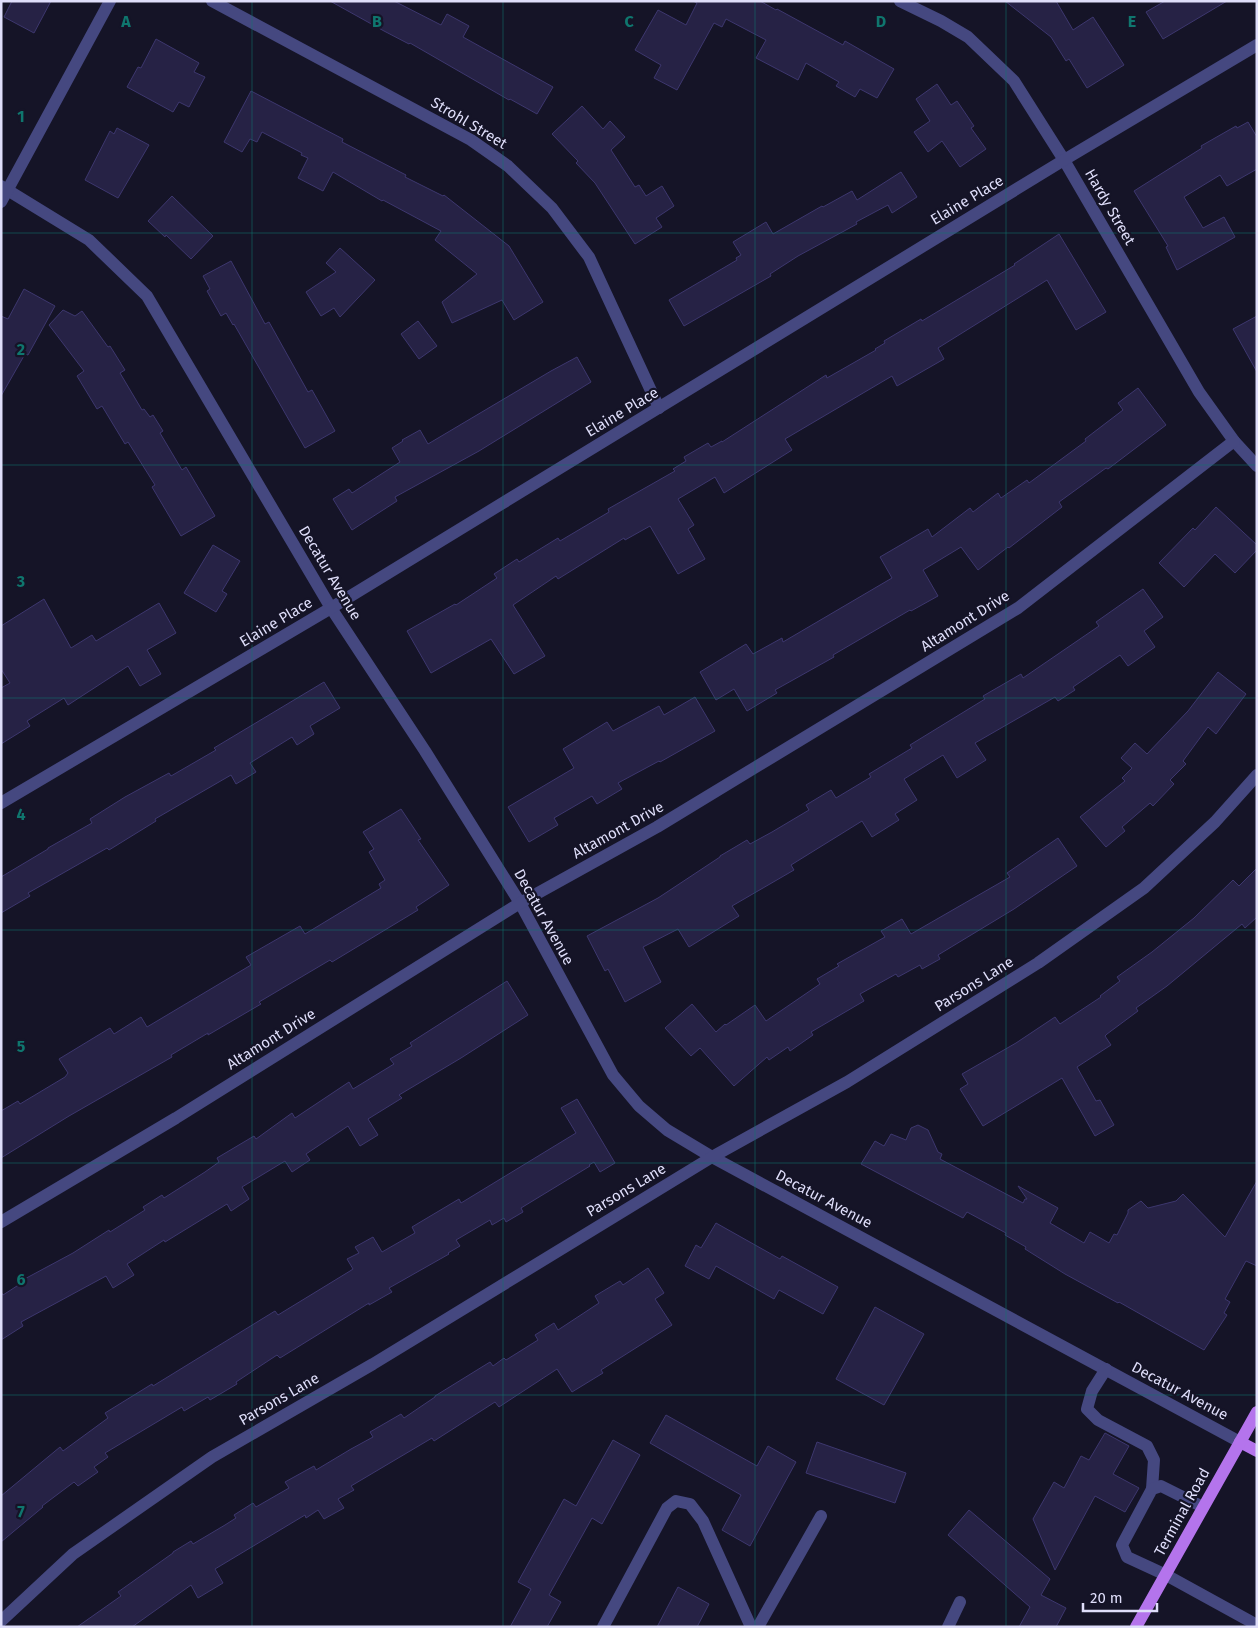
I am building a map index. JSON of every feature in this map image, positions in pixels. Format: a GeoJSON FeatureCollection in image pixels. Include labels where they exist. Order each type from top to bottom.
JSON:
{"type":"FeatureCollection","features":[{"type":"Feature","properties":{"kind":"main road","name":"Terminal Road"},"geometry":{"type":"LineString","coordinates":[[1136,1627],[1257,1412]]}},
{"type":"Feature","properties":{"kind":"main road","name":"Decatur Avenue"},"geometry":{"type":"LineString","coordinates":[[1240,1442],[1257,1451]]}},
{"type":"Feature","properties":{"kind":"street"},"geometry":{"type":"LineString","coordinates":[[1,202],[5,188],[110,1]]}},
{"type":"Feature","properties":{"kind":"street","name":"Strohl Street"},"geometry":{"type":"LineString","coordinates":[[212,1],[471,140],[508,166],[552,208],[589,257],[659,408]]}},
{"type":"Feature","properties":{"kind":"street","name":"Hardy Street"},"geometry":{"type":"LineString","coordinates":[[900,1],[941,21],[968,37],[1014,81],[1064,160],[1199,392],[1234,441],[1257,466]]}},
{"type":"Feature","properties":{"kind":"street","name":"Elaine Place"},"geometry":{"type":"LineString","coordinates":[[1,803],[331,608],[1257,44]]}},
{"type":"Feature","properties":{"kind":"street","name":"Decatur Avenue"},"geometry":{"type":"LineString","coordinates":[[5,188],[89,240],[148,296],[331,608],[426,751],[520,903],[613,1075],[639,1106],[667,1130],[712,1157],[1240,1442]]}},
{"type":"Feature","properties":{"kind":"street","name":"Altamont Drive"},"geometry":{"type":"LineString","coordinates":[[1,1222],[176,1118],[520,903],[657,828],[1018,608],[1234,441]]}},
{"type":"Feature","properties":{"kind":"street","name":"Parsons Lane"},"geometry":{"type":"LineString","coordinates":[[1,1621],[74,1554],[212,1457],[373,1364],[712,1157],[847,1082],[1038,963],[1144,888],[1216,822],[1257,775]]}},
{"type":"Feature","properties":{"kind":"street"},"geometry":{"type":"LineString","coordinates":[[1106,1369],[1092,1392],[1087,1409],[1098,1420],[1147,1446],[1154,1460],[1152,1489],[1122,1545],[1127,1557],[1166,1575],[1257,1625]]}},
{"type":"Feature","properties":{"kind":"street"},"geometry":{"type":"LineString","coordinates":[[1152,1489],[1161,1486],[1203,1507]]}},
{"type":"Feature","properties":{"kind":"street"},"geometry":{"type":"LineString","coordinates":[[603,1627],[667,1508],[676,1501],[690,1504],[702,1521],[751,1627]]}},
{"type":"Feature","properties":{"kind":"street"},"geometry":{"type":"LineString","coordinates":[[758,1627],[820,1516]]}},
{"type":"Feature","properties":{"kind":"street"},"geometry":{"type":"LineString","coordinates":[[948,1627],[960,1602]]}},
{"type":"Feature","properties":{"kind":"building"},"geometry":{"type":"Polygon","coordinates":[[[12,1],[51,1],[34,33],[4,17],[12,1]]]}},
{"type":"Feature","properties":{"kind":"building"},"geometry":{"type":"Polygon","coordinates":[[[330,1],[394,1],[441,25],[447,14],[469,26],[463,37],[553,87],[537,114],[330,1]]]}},
{"type":"Feature","properties":{"kind":"building"},"geometry":{"type":"Polygon","coordinates":[[[693,1],[760,1],[843,45],[845,41],[894,69],[877,98],[860,89],[855,97],[836,86],[839,82],[806,63],[798,80],[756,58],[766,40],[726,19],[722,27],[714,23],[677,90],[654,78],[661,65],[635,50],[658,10],[686,25],[697,3],[693,1]]]}},
{"type":"Feature","properties":{"kind":"building"},"geometry":{"type":"Polygon","coordinates":[[[1005,1],[1056,1],[1073,30],[1093,17],[1124,65],[1087,88],[1069,59],[1066,61],[1051,37],[1005,1]]]}},
{"type":"Feature","properties":{"kind":"building"},"geometry":{"type":"Polygon","coordinates":[[[1165,1],[1227,1],[1163,39],[1146,12],[1165,1]]]}},
{"type":"Feature","properties":{"kind":"building"},"geometry":{"type":"Polygon","coordinates":[[[156,39],[199,63],[194,72],[205,77],[189,107],[179,102],[173,112],[127,87],[138,67],[141,68],[156,39]]]}},
{"type":"Feature","properties":{"kind":"building"},"geometry":{"type":"Polygon","coordinates":[[[937,84],[951,105],[957,101],[974,126],[971,128],[986,149],[960,167],[942,141],[928,152],[914,132],[930,121],[916,99],[937,84]]]}},
{"type":"Feature","properties":{"kind":"building"},"geometry":{"type":"Polygon","coordinates":[[[251,91],[343,139],[342,142],[406,175],[405,177],[444,195],[509,246],[543,302],[514,320],[502,300],[452,323],[442,302],[477,274],[435,240],[441,231],[382,201],[333,172],[323,191],[298,178],[308,158],[262,132],[257,142],[250,139],[242,152],[224,142],[251,91]]]}},
{"type":"Feature","properties":{"kind":"building"},"geometry":{"type":"Polygon","coordinates":[[[582,106],[603,129],[610,121],[625,137],[611,150],[635,187],[639,185],[646,196],[662,186],[674,206],[656,218],[662,227],[635,244],[595,183],[576,163],[578,161],[552,134],[582,106]]]}},
{"type":"Feature","properties":{"kind":"building"},"geometry":{"type":"Polygon","coordinates":[[[1248,122],[1257,137],[1257,169],[1227,186],[1220,175],[1184,197],[1203,228],[1224,217],[1235,237],[1177,270],[1166,247],[1168,246],[1134,191],[1202,148],[1201,146],[1236,126],[1237,128],[1248,122]]]}},
{"type":"Feature","properties":{"kind":"building"},"geometry":{"type":"Polygon","coordinates":[[[117,128],[149,145],[118,198],[85,180],[110,131],[114,134],[117,128]]]}},
{"type":"Feature","properties":{"kind":"building"},"geometry":{"type":"Polygon","coordinates":[[[901,172],[917,197],[892,213],[888,205],[856,222],[857,224],[798,256],[770,274],[771,276],[684,326],[669,300],[737,260],[736,258],[741,255],[733,242],[766,222],[773,234],[852,191],[857,200],[901,172]]]}},
{"type":"Feature","properties":{"kind":"building"},"geometry":{"type":"Polygon","coordinates":[[[172,196],[213,236],[191,259],[148,221],[172,196]]]}},
{"type":"Feature","properties":{"kind":"building"},"geometry":{"type":"Polygon","coordinates":[[[1059,234],[1106,312],[1076,330],[1047,280],[938,348],[944,359],[897,386],[892,376],[785,439],[792,450],[724,493],[715,477],[678,499],[694,525],[688,529],[705,559],[678,574],[650,526],[625,540],[624,538],[558,579],[556,576],[513,605],[545,656],[514,674],[491,639],[431,673],[407,631],[456,605],[497,578],[494,574],[517,559],[519,562],[558,538],[560,541],[609,512],[608,509],[675,471],[673,469],[686,461],[684,457],[708,443],[711,447],[722,442],[826,375],[827,378],[876,350],[885,343],[884,341],[921,319],[922,321],[1015,265],[1059,234]]]}},
{"type":"Feature","properties":{"kind":"building"},"geometry":{"type":"Polygon","coordinates":[[[340,248],[375,280],[340,317],[334,308],[321,316],[306,292],[336,272],[326,263],[340,248]]]}},
{"type":"Feature","properties":{"kind":"building"},"geometry":{"type":"Polygon","coordinates":[[[231,261],[265,324],[269,322],[308,392],[312,390],[335,431],[305,448],[234,324],[226,313],[221,316],[207,291],[210,289],[203,276],[231,261]]]}},
{"type":"Feature","properties":{"kind":"building"},"geometry":{"type":"Polygon","coordinates":[[[24,289],[55,306],[28,355],[25,354],[1,396],[1,316],[8,319],[24,289]]]}},
{"type":"Feature","properties":{"kind":"building"},"geometry":{"type":"Polygon","coordinates":[[[63,310],[75,316],[82,311],[108,347],[110,346],[125,370],[120,373],[142,410],[144,409],[150,417],[153,415],[163,431],[160,433],[182,470],[186,467],[215,516],[181,536],[152,487],[155,485],[128,442],[125,444],[102,406],[97,409],[77,376],[84,371],[49,325],[63,310]]]}},
{"type":"Feature","properties":{"kind":"building"},"geometry":{"type":"Polygon","coordinates":[[[1257,316],[1257,372],[1233,329],[1257,316]]]}},
{"type":"Feature","properties":{"kind":"building"},"geometry":{"type":"Polygon","coordinates":[[[418,321],[437,346],[419,359],[401,334],[418,321]]]}},
{"type":"Feature","properties":{"kind":"building"},"geometry":{"type":"Polygon","coordinates":[[[577,357],[591,382],[479,451],[395,497],[397,501],[352,530],[333,499],[349,489],[352,493],[400,462],[392,448],[402,440],[420,430],[428,444],[577,357]]]}},
{"type":"Feature","properties":{"kind":"building"},"geometry":{"type":"Polygon","coordinates":[[[1138,388],[1166,425],[1108,469],[1106,468],[1059,502],[1062,507],[1009,548],[978,570],[961,547],[923,570],[938,596],[910,610],[833,655],[834,657],[775,690],[777,693],[747,711],[734,689],[716,700],[700,672],[746,644],[753,654],[782,638],[783,642],[892,578],[880,557],[928,529],[932,537],[970,508],[973,512],[998,493],[1001,498],[1027,480],[1029,483],[1086,441],[1085,439],[1123,410],[1118,403],[1138,388]]]}},
{"type":"Feature","properties":{"kind":"building"},"geometry":{"type":"Polygon","coordinates":[[[1216,507],[1257,545],[1257,550],[1235,573],[1215,554],[1184,587],[1159,563],[1193,528],[1195,530],[1216,507]]]}},
{"type":"Feature","properties":{"kind":"building"},"geometry":{"type":"Polygon","coordinates":[[[213,545],[240,561],[222,591],[227,594],[216,612],[184,593],[213,545]]]}},
{"type":"Feature","properties":{"kind":"building"},"geometry":{"type":"Polygon","coordinates":[[[1143,589],[1163,617],[1144,631],[1155,647],[1128,666],[1120,655],[1073,687],[1075,690],[1058,701],[1055,697],[975,743],[986,760],[957,778],[943,755],[904,779],[917,800],[895,814],[899,820],[872,837],[862,821],[791,865],[794,870],[732,906],[739,916],[689,947],[678,929],[643,947],[661,982],[625,1002],[608,969],[605,971],[587,936],[658,898],[747,840],[750,844],[809,810],[806,805],[831,790],[836,798],[871,777],[869,774],[912,748],[910,745],[985,699],[983,696],[1021,674],[1023,678],[1099,626],[1096,622],[1143,589]]]}},
{"type":"Feature","properties":{"kind":"building"},"geometry":{"type":"Polygon","coordinates":[[[44,599],[71,648],[92,635],[96,641],[159,603],[176,633],[147,650],[161,674],[140,686],[128,666],[68,705],[64,698],[27,721],[30,726],[1,744],[1,688],[10,683],[1,669],[1,626],[44,599]]]}},
{"type":"Feature","properties":{"kind":"building"},"geometry":{"type":"Polygon","coordinates":[[[1218,672],[1246,694],[1216,734],[1208,727],[1183,761],[1186,764],[1170,780],[1174,784],[1153,806],[1150,803],[1122,827],[1125,831],[1106,847],[1080,817],[1125,781],[1122,778],[1132,768],[1121,758],[1135,743],[1147,754],[1188,711],[1218,672]]]}},
{"type":"Feature","properties":{"kind":"building"},"geometry":{"type":"Polygon","coordinates":[[[324,682],[340,708],[310,726],[314,734],[297,745],[292,737],[250,763],[256,772],[236,784],[231,775],[155,819],[156,821],[109,850],[107,848],[28,893],[30,896],[1,913],[1,877],[92,823],[90,819],[125,797],[169,773],[171,776],[216,750],[214,748],[324,682]]]}},
{"type":"Feature","properties":{"kind":"building"},"geometry":{"type":"Polygon","coordinates":[[[695,697],[715,731],[618,783],[622,789],[597,804],[592,796],[554,818],[558,825],[529,842],[508,807],[574,768],[563,749],[607,722],[613,731],[659,706],[664,715],[695,697]]]}},
{"type":"Feature","properties":{"kind":"building"},"geometry":{"type":"Polygon","coordinates":[[[401,809],[421,839],[418,840],[449,885],[416,907],[418,910],[332,962],[330,960],[259,1002],[261,1004],[208,1035],[208,1033],[171,1055],[172,1057],[69,1116],[1,1158],[1,1111],[18,1101],[20,1104],[65,1077],[68,1073],[59,1059],[110,1028],[114,1034],[141,1017],[147,1027],[251,965],[246,957],[300,926],[305,934],[381,888],[379,884],[385,880],[369,852],[374,849],[363,832],[401,809]]]}},
{"type":"Feature","properties":{"kind":"building"},"geometry":{"type":"Polygon","coordinates":[[[1058,838],[1077,866],[1014,909],[938,955],[940,959],[922,969],[920,965],[898,977],[896,974],[860,994],[864,1001],[811,1032],[813,1035],[790,1051],[788,1047],[769,1060],[767,1057],[734,1086],[700,1048],[691,1056],[665,1028],[692,1004],[716,1032],[755,1005],[766,1021],[820,984],[817,979],[839,966],[837,964],[885,937],[881,931],[902,919],[911,934],[1010,877],[1007,873],[1058,838]]]}},
{"type":"Feature","properties":{"kind":"building"},"geometry":{"type":"Polygon","coordinates":[[[1257,868],[1257,917],[1245,928],[1242,924],[1167,986],[1136,1008],[1138,1011],[1105,1036],[1111,1045],[1077,1067],[1096,1101],[1100,1100],[1114,1125],[1095,1136],[1062,1078],[983,1126],[960,1089],[968,1084],[962,1074],[1016,1043],[1055,1017],[1060,1024],[1101,997],[1120,981],[1117,977],[1194,918],[1233,880],[1239,886],[1257,868]]]}},
{"type":"Feature","properties":{"kind":"building"},"geometry":{"type":"Polygon","coordinates":[[[507,981],[528,1015],[399,1095],[402,1098],[368,1119],[378,1135],[360,1146],[348,1126],[306,1154],[310,1160],[292,1172],[285,1161],[242,1187],[249,1199],[231,1211],[227,1204],[165,1242],[164,1240],[127,1264],[134,1275],[113,1288],[106,1276],[21,1322],[23,1326],[1,1340],[1,1292],[3,1295],[20,1284],[19,1282],[73,1253],[109,1230],[110,1232],[145,1210],[143,1207],[162,1195],[164,1198],[205,1172],[219,1162],[217,1158],[254,1136],[256,1139],[292,1113],[295,1118],[349,1082],[353,1089],[394,1064],[390,1059],[412,1046],[410,1043],[507,981]]]}},
{"type":"Feature","properties":{"kind":"building"},"geometry":{"type":"Polygon","coordinates":[[[577,1099],[615,1163],[600,1172],[594,1162],[521,1208],[523,1212],[506,1222],[504,1218],[492,1225],[490,1220],[456,1240],[460,1246],[449,1254],[389,1288],[392,1292],[369,1305],[369,1303],[280,1358],[277,1355],[236,1382],[237,1384],[210,1400],[208,1397],[184,1411],[182,1407],[105,1453],[108,1457],[94,1467],[98,1472],[78,1486],[74,1482],[42,1506],[1,1542],[1,1496],[60,1447],[63,1451],[108,1418],[105,1413],[152,1384],[153,1386],[275,1311],[278,1315],[353,1269],[347,1259],[359,1253],[355,1247],[373,1237],[382,1252],[415,1233],[412,1227],[459,1199],[461,1203],[576,1133],[561,1108],[577,1099]]]}},
{"type":"Feature","properties":{"kind":"building"},"geometry":{"type":"Polygon","coordinates":[[[918,1125],[928,1130],[938,1152],[942,1154],[940,1159],[1023,1203],[1027,1199],[1018,1186],[1058,1208],[1050,1223],[1084,1243],[1090,1232],[1109,1243],[1114,1234],[1117,1235],[1128,1210],[1141,1201],[1148,1208],[1176,1201],[1183,1194],[1225,1237],[1257,1181],[1257,1266],[1246,1261],[1225,1299],[1230,1302],[1224,1313],[1227,1315],[1204,1350],[1065,1274],[1025,1249],[1026,1247],[1005,1235],[1006,1233],[967,1212],[963,1218],[861,1164],[875,1141],[884,1146],[891,1134],[906,1140],[911,1128],[918,1125]]]}},
{"type":"Feature","properties":{"kind":"building"},"geometry":{"type":"Polygon","coordinates":[[[716,1223],[780,1259],[782,1256],[838,1287],[823,1314],[779,1290],[774,1299],[716,1266],[709,1279],[685,1266],[696,1245],[701,1248],[716,1223]]]}},
{"type":"Feature","properties":{"kind":"building"},"geometry":{"type":"Polygon","coordinates":[[[648,1268],[664,1293],[655,1299],[672,1325],[601,1370],[603,1373],[572,1392],[557,1369],[499,1407],[495,1402],[434,1441],[432,1438],[351,1486],[354,1490],[338,1499],[344,1508],[324,1519],[318,1510],[306,1518],[305,1515],[215,1569],[223,1583],[198,1598],[191,1585],[132,1627],[77,1627],[121,1596],[118,1592],[173,1552],[191,1541],[193,1544],[225,1525],[236,1518],[234,1515],[253,1503],[256,1507],[289,1488],[285,1482],[314,1466],[316,1470],[373,1437],[370,1432],[401,1414],[404,1418],[435,1396],[490,1362],[493,1366],[504,1358],[506,1360],[538,1340],[535,1335],[554,1323],[558,1330],[599,1303],[595,1296],[620,1281],[623,1285],[648,1268]]]}},
{"type":"Feature","properties":{"kind":"building"},"geometry":{"type":"Polygon","coordinates":[[[875,1307],[924,1334],[884,1405],[836,1379],[875,1307]]]}},
{"type":"Feature","properties":{"kind":"building"},"geometry":{"type":"Polygon","coordinates":[[[666,1415],[757,1466],[768,1446],[796,1462],[750,1546],[722,1530],[741,1495],[650,1443],[666,1415]]]}},
{"type":"Feature","properties":{"kind":"building"},"geometry":{"type":"Polygon","coordinates":[[[1105,1433],[1129,1446],[1113,1474],[1139,1488],[1125,1512],[1095,1496],[1055,1570],[1033,1519],[1054,1482],[1064,1488],[1081,1456],[1089,1460],[1105,1433]]]}},
{"type":"Feature","properties":{"kind":"building"},"geometry":{"type":"Polygon","coordinates":[[[613,1440],[640,1455],[602,1524],[592,1518],[549,1595],[561,1602],[547,1627],[510,1627],[531,1589],[518,1582],[564,1499],[576,1506],[613,1440]]]}},
{"type":"Feature","properties":{"kind":"building"},"geometry":{"type":"Polygon","coordinates":[[[817,1442],[906,1473],[895,1503],[806,1473],[817,1442]]]}},
{"type":"Feature","properties":{"kind":"building"},"geometry":{"type":"Polygon","coordinates":[[[969,1510],[1050,1579],[1041,1595],[1066,1608],[1056,1627],[1019,1627],[1030,1607],[948,1535],[969,1510]]]}},
{"type":"Feature","properties":{"kind":"building"},"geometry":{"type":"Polygon","coordinates":[[[678,1587],[709,1604],[697,1627],[657,1627],[678,1587]]]}}]}
